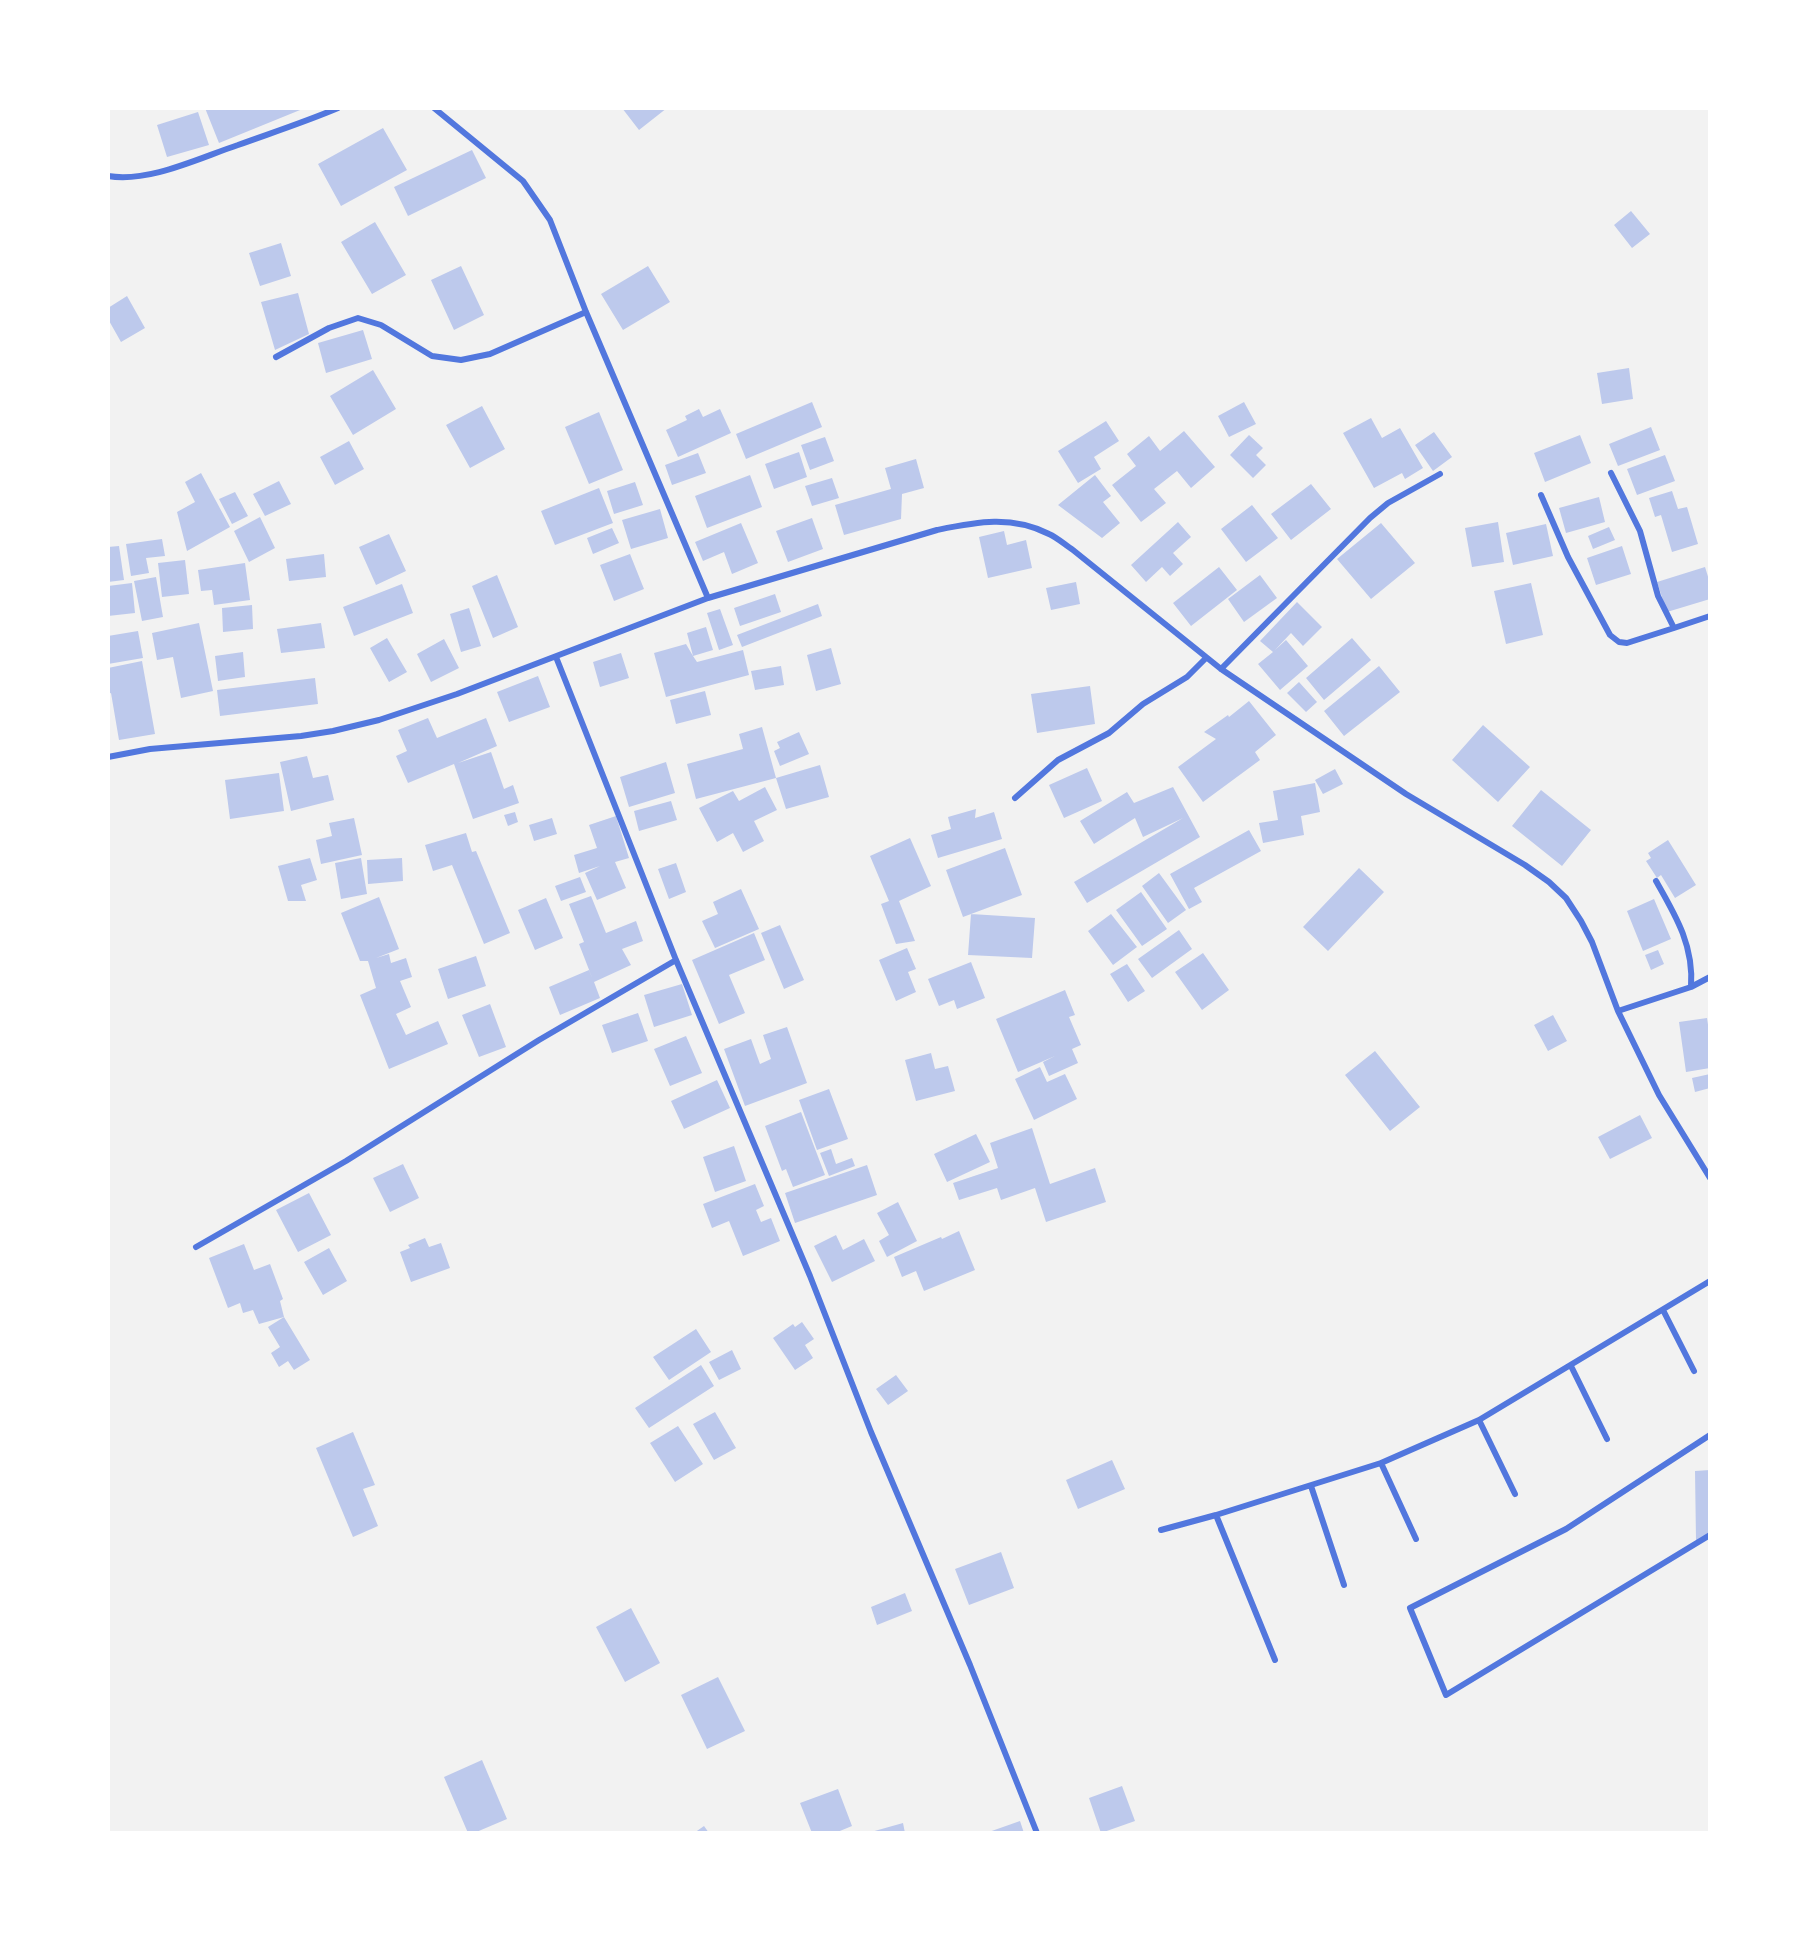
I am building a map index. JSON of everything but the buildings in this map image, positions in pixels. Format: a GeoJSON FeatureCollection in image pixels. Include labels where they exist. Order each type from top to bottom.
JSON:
{"type":"FeatureCollection","features":[{"type":"Feature","properties":{"kind":"street"},"geometry":{"type":"LineString","coordinates":[[108,176],[117,178],[141,176],[177,166],[338,108]]}},
{"type":"Feature","properties":{"kind":"street"},"geometry":{"type":"LineString","coordinates":[[434,108],[523,181],[550,220],[586,312],[708,598]]}},
{"type":"Feature","properties":{"kind":"street"},"geometry":{"type":"LineString","coordinates":[[276,357],[329,328],[358,318],[381,325],[432,356],[461,360],[490,354],[586,312]]}},
{"type":"Feature","properties":{"kind":"street"},"geometry":{"type":"LineString","coordinates":[[1611,473],[1640,531],[1658,596],[1674,628]]}},
{"type":"Feature","properties":{"kind":"street"},"geometry":{"type":"LineString","coordinates":[[1221,669],[1370,518],[1388,503],[1440,474]]}},
{"type":"Feature","properties":{"kind":"street"},"geometry":{"type":"LineString","coordinates":[[1541,495],[1568,557],[1610,635],[1619,642],[1627,643],[1710,616]]}},
{"type":"Feature","properties":{"kind":"street"},"geometry":{"type":"LineString","coordinates":[[108,757],[150,749],[333,732],[414,710],[708,598],[937,530],[974,523],[1005,521],[1028,526],[1050,535],[1097,569],[1221,669],[1406,794],[1525,865],[1549,882],[1566,898],[1592,942],[1618,1011],[1659,1095],[1710,1178]]}},
{"type":"Feature","properties":{"kind":"street"},"geometry":{"type":"LineString","coordinates":[[556,657],[676,960],[810,1276],[871,1432],[970,1665],[1037,1833]]}},
{"type":"Feature","properties":{"kind":"street"},"geometry":{"type":"LineString","coordinates":[[1016,798],[1058,760],[1109,733],[1143,704],[1187,677],[1206,658]]}},
{"type":"Feature","properties":{"kind":"street"},"geometry":{"type":"LineString","coordinates":[[1656,881],[1673,910],[1688,946],[1692,970],[1691,987]]}},
{"type":"Feature","properties":{"kind":"street"},"geometry":{"type":"LineString","coordinates":[[196,1247],[346,1161],[539,1040],[676,960]]}},
{"type":"Feature","properties":{"kind":"street"},"geometry":{"type":"LineString","coordinates":[[1618,1011],[1691,987],[1710,977]]}},
{"type":"Feature","properties":{"kind":"street"},"geometry":{"type":"LineString","coordinates":[[1161,1530],[1381,1463],[1479,1420],[1710,1281]]}},
{"type":"Feature","properties":{"kind":"street"},"geometry":{"type":"LineString","coordinates":[[1663,1310],[1694,1371]]}},
{"type":"Feature","properties":{"kind":"street"},"geometry":{"type":"LineString","coordinates":[[1571,1366],[1606,1439]]}},
{"type":"Feature","properties":{"kind":"street"},"geometry":{"type":"LineString","coordinates":[[1479,1420],[1515,1494]]}},
{"type":"Feature","properties":{"kind":"street"},"geometry":{"type":"LineString","coordinates":[[1710,1435],[1566,1529],[1410,1608],[1446,1695],[1710,1535]]}},
{"type":"Feature","properties":{"kind":"street"},"geometry":{"type":"LineString","coordinates":[[1381,1463],[1416,1539]]}},
{"type":"Feature","properties":{"kind":"street"},"geometry":{"type":"LineString","coordinates":[[1311,1486],[1344,1585]]}},
{"type":"Feature","properties":{"kind":"street"},"geometry":{"type":"LineString","coordinates":[[1216,1515],[1275,1660]]}}]}
